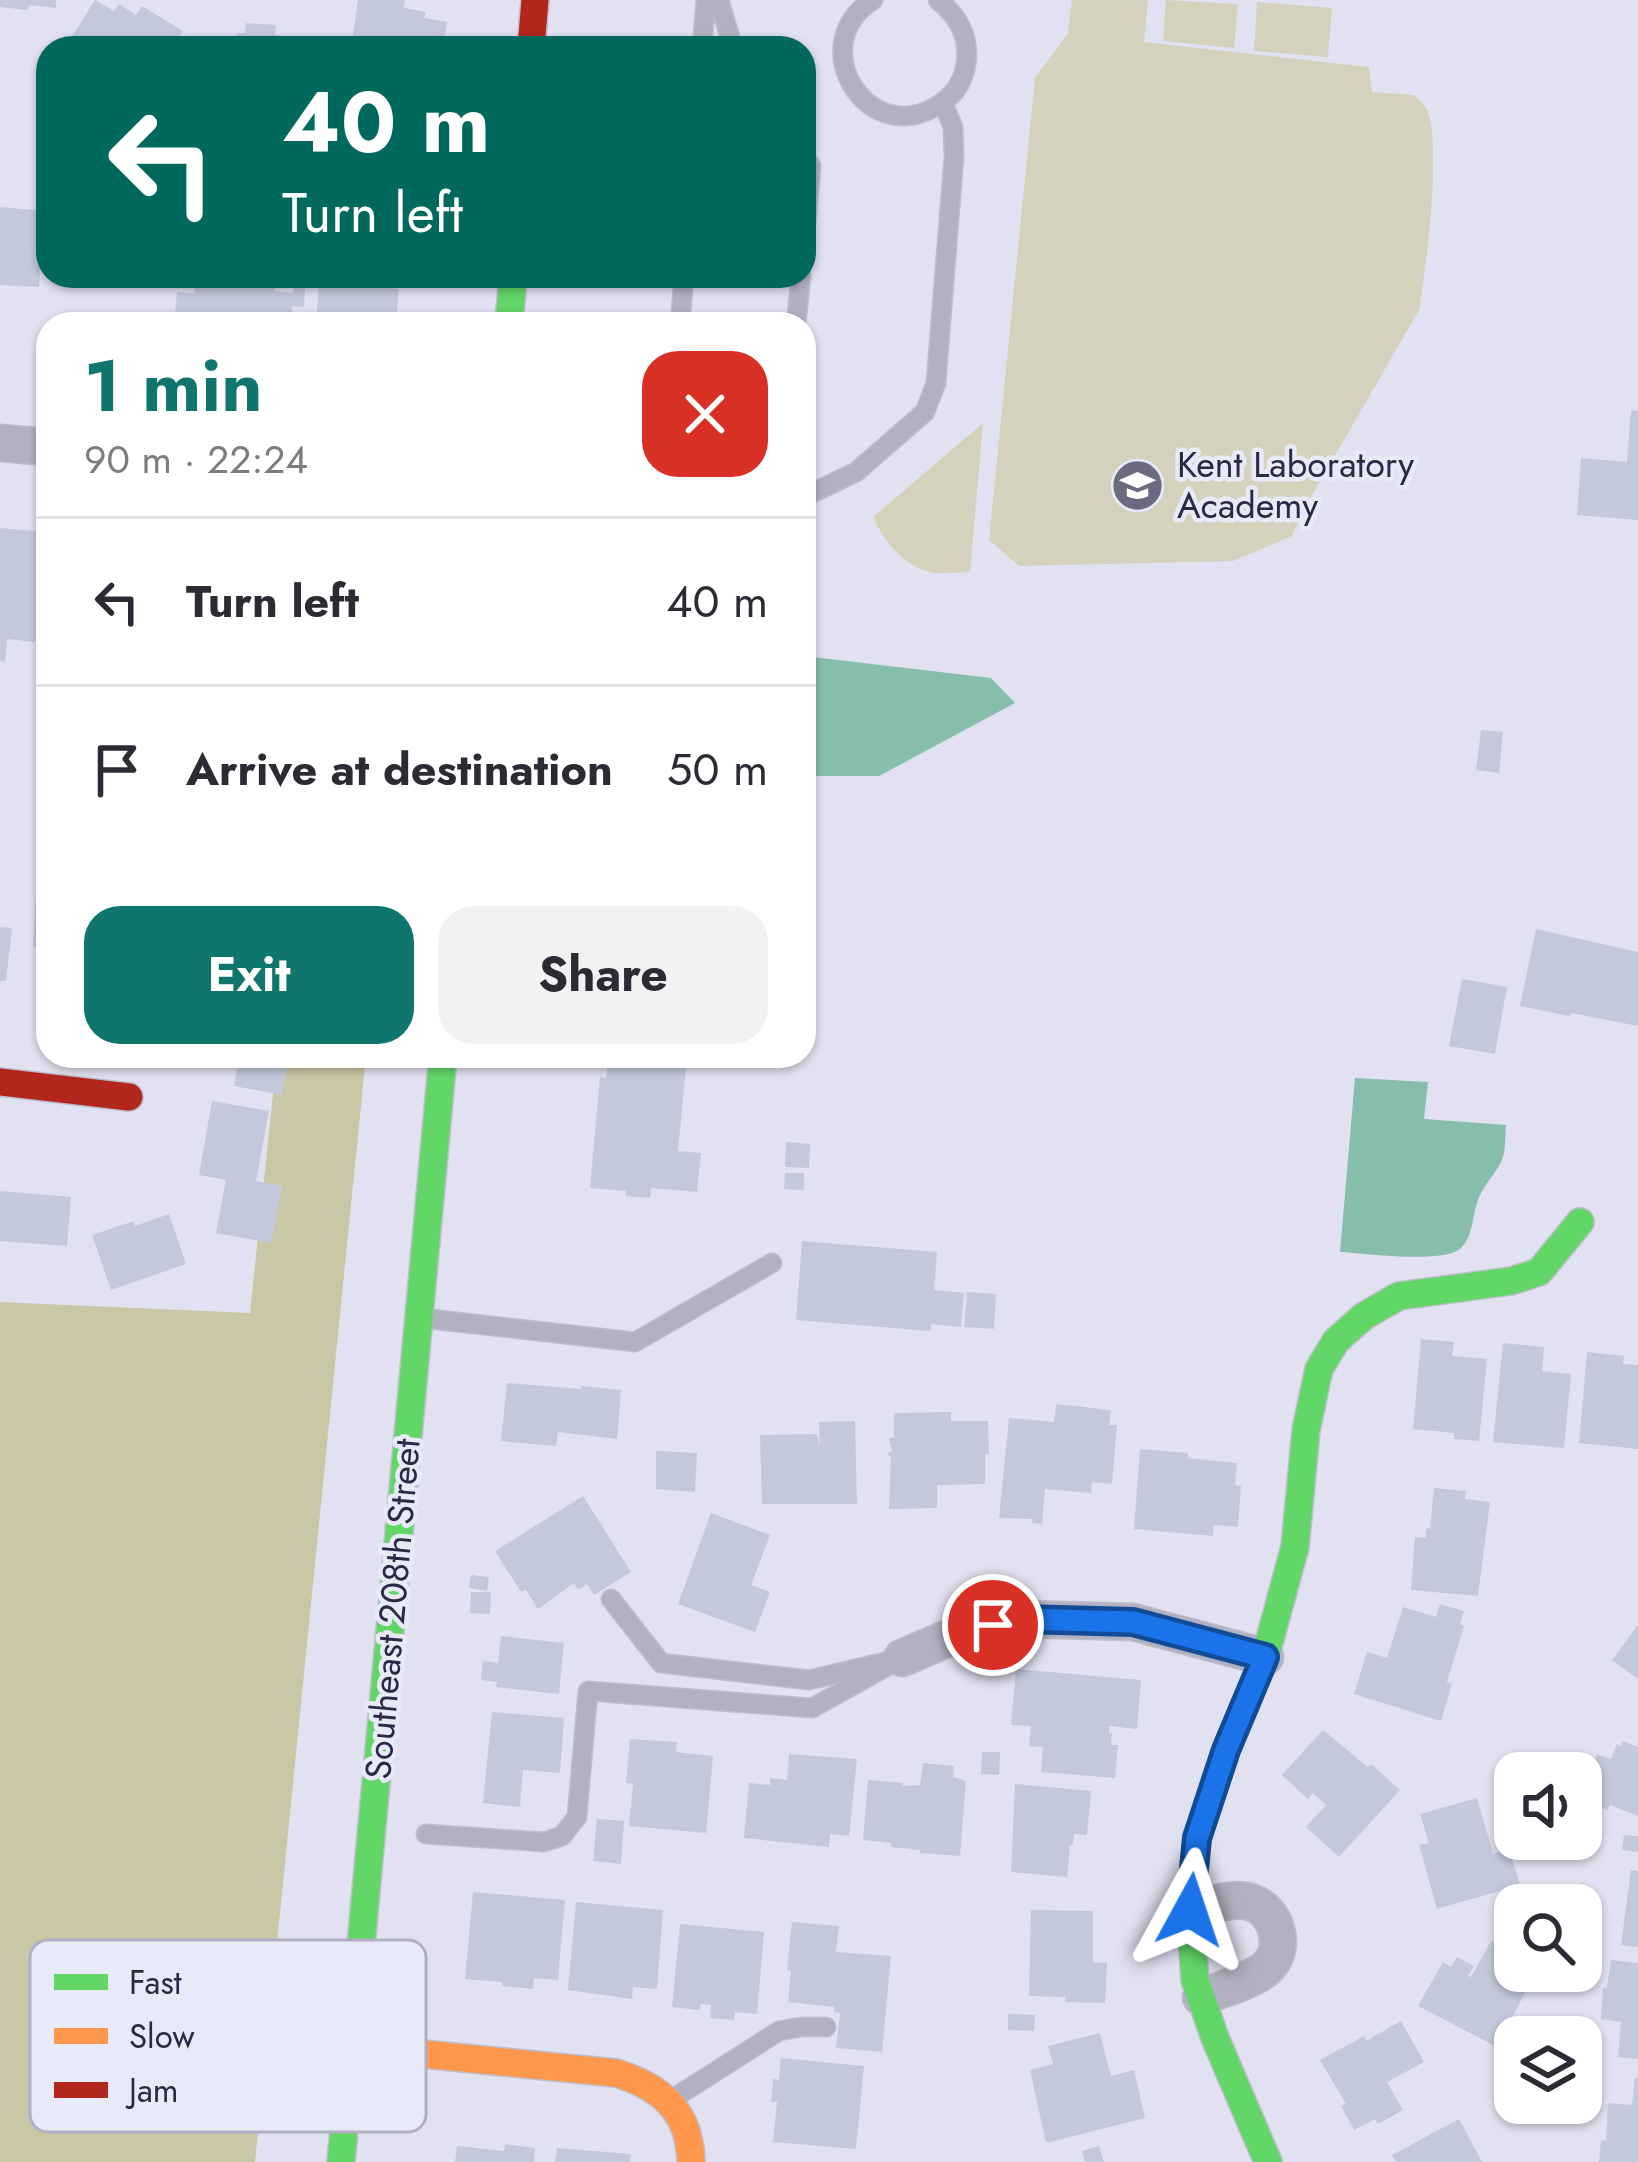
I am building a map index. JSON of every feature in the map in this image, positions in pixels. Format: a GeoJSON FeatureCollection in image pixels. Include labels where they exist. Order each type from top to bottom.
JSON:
{"type":"FeatureCollection","features":[{"type":"Feature","properties":{"kind":"street"},"geometry":{"type":"LineString","coordinates":[[532,36],[535,0]]}},
{"type":"Feature","properties":{"kind":"street"},"geometry":{"type":"LineString","coordinates":[[0,443],[36,446]]}},
{"type":"Feature","properties":{"kind":"street","name":"Southeast 208th Street"},"geometry":{"type":"LineString","coordinates":[[362,1940],[442,1068]]}},
{"type":"Feature","properties":{"kind":"street"},"geometry":{"type":"LineString","coordinates":[[0,1082],[129,1097]]}},
{"type":"Feature","properties":{"kind":"street"},"geometry":{"type":"LineString","coordinates":[[1268,2162],[1195,1980],[1190,1910],[1197,1838],[1226,1750],[1265,1657],[1295,1546],[1306,1430],[1319,1369],[1336,1341],[1364,1316],[1399,1296],[1511,1281],[1540,1272],[1580,1222]]}},
{"type":"Feature","properties":{"kind":"street"},"geometry":{"type":"LineString","coordinates":[[902,1658],[964,1631],[1022,1619],[1133,1622],[1265,1657]]}},
{"type":"Feature","properties":{"kind":"street"},"geometry":{"type":"LineString","coordinates":[[1190,1910],[1247,1901],[1272,1918],[1277,1932],[1272,1962],[1261,1972],[1201,1997]]}},
{"type":"Feature","properties":{"kind":"street"},"geometry":{"type":"LineString","coordinates":[[426,2054],[616,2073],[643,2081],[679,2111],[691,2162]]}},
{"type":"Feature","properties":{"kind":"street","name":"Southeast 208th Street"},"geometry":{"type":"LineString","coordinates":[[341,2162],[344,2132]]}},
{"type":"Feature","properties":{"kind":"lane"},"geometry":{"type":"LineString","coordinates":[[703,36],[706,0]]}},
{"type":"Feature","properties":{"kind":"lane"},"geometry":{"type":"LineString","coordinates":[[719,0],[730,36]]}},
{"type":"Feature","properties":{"kind":"lane"},"geometry":{"type":"LineString","coordinates":[[873,0],[853,18],[844,36],[846,75],[869,106],[907,116],[943,103],[965,70],[964,32],[938,0]]}},
{"type":"Feature","properties":{"kind":"lane"},"geometry":{"type":"LineString","coordinates":[[816,490],[856,472],[925,412],[936,383],[954,156],[953,127],[943,103]]}},
{"type":"Feature","properties":{"kind":"lane"},"geometry":{"type":"LineString","coordinates":[[419,1317],[635,1342],[772,1263]]}},
{"type":"Feature","properties":{"kind":"lane"},"geometry":{"type":"LineString","coordinates":[[611,1599],[661,1663],[809,1681],[902,1658]]}},
{"type":"Feature","properties":{"kind":"lane"},"geometry":{"type":"LineString","coordinates":[[426,1834],[544,1842],[562,1836],[577,1817],[588,1690],[812,1708],[902,1658]]}},
{"type":"Feature","properties":{"kind":"lane"},"geometry":{"type":"LineString","coordinates":[[670,2101],[779,2032],[801,2026],[826,2027]]}},
{"type":"Feature","properties":{"kind":"shaded area"},"geometry":{"type":"Polygon","coordinates":[[[1072,0],[1148,0],[1144,42],[1369,67],[1372,92],[1414,95],[1427,110],[1433,177],[1419,310],[1292,536],[1233,561],[1019,566],[989,540],[1035,78],[1068,33],[1072,0]]]}},
{"type":"Feature","properties":{"kind":"shaded area"},"geometry":{"type":"Polygon","coordinates":[[[1166,0],[1238,4],[1234,48],[1163,41],[1166,0]]]}},
{"type":"Feature","properties":{"kind":"shaded area"},"geometry":{"type":"Polygon","coordinates":[[[1257,2],[1332,8],[1328,57],[1254,51],[1257,2]]]}},
{"type":"Feature","properties":{"kind":"shaded area"},"geometry":{"type":"Polygon","coordinates":[[[983,423],[970,572],[919,568],[895,550],[873,517],[983,423]]]}},
{"type":"Feature","properties":{"kind":"shaded area"},"geometry":{"type":"Polygon","coordinates":[[[816,657],[991,678],[1015,703],[879,776],[816,776],[816,657]]]}},
{"type":"Feature","properties":{"kind":"shaded area"},"geometry":{"type":"Polygon","coordinates":[[[276,1068],[365,1068],[277,1940],[30,1940],[30,2132],[258,2132],[255,2162],[0,2162],[0,1302],[250,1313],[276,1068]]]}},
{"type":"Feature","properties":{"kind":"shaded area"},"geometry":{"type":"Polygon","coordinates":[[[1355,1078],[1428,1082],[1424,1119],[1506,1125],[1503,1158],[1479,1197],[1462,1247],[1423,1257],[1340,1252],[1355,1078]]]}},
{"type":"Feature","properties":{"kind":"building"},"geometry":{"type":"Polygon","coordinates":[[[0,0],[56,0],[56,8],[0,7],[0,0]]]}},
{"type":"Feature","properties":{"kind":"building"},"geometry":{"type":"Polygon","coordinates":[[[95,0],[114,11],[119,4],[136,15],[142,6],[183,31],[180,36],[72,36],[95,0]]]}},
{"type":"Feature","properties":{"kind":"building"},"geometry":{"type":"Polygon","coordinates":[[[358,0],[405,0],[404,8],[447,22],[445,36],[353,36],[358,0]]]}},
{"type":"Feature","properties":{"kind":"building"},"geometry":{"type":"Polygon","coordinates":[[[246,23],[276,25],[275,35],[286,36],[237,36],[245,33],[246,23]]]}},
{"type":"Feature","properties":{"kind":"building"},"geometry":{"type":"Polygon","coordinates":[[[0,207],[36,210],[36,287],[0,285],[0,207]]]}},
{"type":"Feature","properties":{"kind":"building"},"geometry":{"type":"Polygon","coordinates":[[[195,288],[274,288],[293,293],[294,288],[305,288],[304,307],[292,306],[292,312],[175,312],[177,292],[194,293],[195,288]]]}},
{"type":"Feature","properties":{"kind":"building"},"geometry":{"type":"Polygon","coordinates":[[[319,288],[399,289],[397,312],[317,312],[319,288]]]}},
{"type":"Feature","properties":{"kind":"building"},"geometry":{"type":"Polygon","coordinates":[[[1631,410],[1638,411],[1638,520],[1577,515],[1581,458],[1627,462],[1631,410]]]}},
{"type":"Feature","properties":{"kind":"building"},"geometry":{"type":"Polygon","coordinates":[[[0,528],[36,531],[36,642],[7,639],[5,662],[0,661],[0,528]]]}},
{"type":"Feature","properties":{"kind":"building"},"geometry":{"type":"Polygon","coordinates":[[[1481,730],[1503,732],[1499,773],[1476,770],[1481,730]]]}},
{"type":"Feature","properties":{"kind":"building"},"geometry":{"type":"Polygon","coordinates":[[[0,927],[12,928],[6,981],[0,981],[0,927]]]}},
{"type":"Feature","properties":{"kind":"building"},"geometry":{"type":"Polygon","coordinates":[[[1536,929],[1638,952],[1638,1026],[1520,1006],[1536,929]]]}},
{"type":"Feature","properties":{"kind":"building"},"geometry":{"type":"Polygon","coordinates":[[[1462,979],[1507,987],[1495,1054],[1449,1046],[1462,979]]]}},
{"type":"Feature","properties":{"kind":"building"},"geometry":{"type":"Polygon","coordinates":[[[237,1068],[287,1068],[282,1095],[234,1086],[237,1068]]]}},
{"type":"Feature","properties":{"kind":"building"},"geometry":{"type":"Polygon","coordinates":[[[607,1068],[686,1068],[678,1151],[701,1153],[697,1192],[651,1188],[650,1198],[590,1188],[600,1077],[606,1078],[607,1068]]]}},
{"type":"Feature","properties":{"kind":"building"},"geometry":{"type":"Polygon","coordinates":[[[212,1101],[269,1111],[256,1181],[282,1186],[271,1243],[216,1233],[226,1180],[199,1175],[212,1101]]]}},
{"type":"Feature","properties":{"kind":"building"},"geometry":{"type":"Polygon","coordinates":[[[786,1142],[810,1144],[809,1168],[785,1167],[786,1142]]]}},
{"type":"Feature","properties":{"kind":"building"},"geometry":{"type":"Polygon","coordinates":[[[785,1173],[804,1173],[804,1190],[784,1189],[785,1173]]]}},
{"type":"Feature","properties":{"kind":"building"},"geometry":{"type":"Polygon","coordinates":[[[0,1191],[71,1197],[67,1246],[0,1241],[0,1191]]]}},
{"type":"Feature","properties":{"kind":"building"},"geometry":{"type":"Polygon","coordinates":[[[169,1214],[186,1264],[111,1290],[92,1235],[169,1214]]]}},
{"type":"Feature","properties":{"kind":"building"},"geometry":{"type":"Polygon","coordinates":[[[802,1241],[937,1252],[934,1290],[964,1293],[961,1327],[931,1324],[931,1331],[796,1320],[802,1241]]]}},
{"type":"Feature","properties":{"kind":"building"},"geometry":{"type":"Polygon","coordinates":[[[967,1292],[996,1294],[994,1329],[964,1327],[967,1292]]]}},
{"type":"Feature","properties":{"kind":"building"},"geometry":{"type":"Polygon","coordinates":[[[1421,1339],[1454,1342],[1452,1356],[1487,1359],[1479,1441],[1413,1429],[1421,1339]]]}},
{"type":"Feature","properties":{"kind":"building"},"geometry":{"type":"Polygon","coordinates":[[[1503,1343],[1544,1347],[1542,1371],[1571,1374],[1564,1448],[1493,1442],[1503,1343]]]}},
{"type":"Feature","properties":{"kind":"building"},"geometry":{"type":"Polygon","coordinates":[[[1587,1352],[1624,1356],[1623,1364],[1638,1365],[1638,1449],[1579,1443],[1587,1352]]]}},
{"type":"Feature","properties":{"kind":"building"},"geometry":{"type":"Polygon","coordinates":[[[507,1383],[621,1390],[617,1439],[558,1432],[556,1446],[501,1441],[507,1383]]]}},
{"type":"Feature","properties":{"kind":"building"},"geometry":{"type":"Polygon","coordinates":[[[1056,1404],[1111,1410],[1109,1425],[1117,1425],[1112,1484],[1092,1482],[1091,1493],[1045,1489],[1042,1524],[1032,1523],[1033,1519],[999,1518],[1009,1418],[1054,1422],[1056,1404]]]}},
{"type":"Feature","properties":{"kind":"building"},"geometry":{"type":"Polygon","coordinates":[[[951,1412],[951,1421],[988,1421],[985,1484],[937,1485],[937,1508],[889,1509],[888,1452],[892,1452],[889,1438],[894,1438],[894,1413],[951,1412]]]}},
{"type":"Feature","properties":{"kind":"building"},"geometry":{"type":"Polygon","coordinates":[[[855,1421],[857,1504],[762,1504],[760,1435],[817,1434],[820,1447],[819,1422],[855,1421]]]}},
{"type":"Feature","properties":{"kind":"building"},"geometry":{"type":"Polygon","coordinates":[[[1140,1449],[1237,1463],[1235,1485],[1241,1486],[1238,1527],[1214,1525],[1213,1536],[1134,1529],[1140,1449]]]}},
{"type":"Feature","properties":{"kind":"building"},"geometry":{"type":"Polygon","coordinates":[[[656,1451],[697,1453],[695,1492],[656,1489],[656,1451]]]}},
{"type":"Feature","properties":{"kind":"building"},"geometry":{"type":"Polygon","coordinates":[[[1434,1488],[1466,1491],[1465,1499],[1490,1502],[1478,1596],[1411,1590],[1415,1537],[1426,1538],[1426,1528],[1430,1529],[1434,1488]]]}},
{"type":"Feature","properties":{"kind":"building"},"geometry":{"type":"Polygon","coordinates":[[[583,1496],[631,1572],[594,1595],[587,1584],[578,1590],[574,1583],[538,1609],[495,1551],[583,1496]]]}},
{"type":"Feature","properties":{"kind":"building"},"geometry":{"type":"Polygon","coordinates":[[[711,1513],[770,1535],[751,1585],[770,1592],[755,1632],[678,1604],[711,1513]]]}},
{"type":"Feature","properties":{"kind":"building"},"geometry":{"type":"Polygon","coordinates":[[[471,1575],[489,1577],[487,1591],[469,1588],[471,1575]]]}},
{"type":"Feature","properties":{"kind":"building"},"geometry":{"type":"Polygon","coordinates":[[[471,1592],[491,1592],[490,1614],[470,1613],[471,1592]]]}},
{"type":"Feature","properties":{"kind":"building"},"geometry":{"type":"Polygon","coordinates":[[[1440,1604],[1464,1611],[1441,1721],[1354,1694],[1367,1652],[1387,1658],[1403,1607],[1436,1617],[1440,1604]]]}},
{"type":"Feature","properties":{"kind":"building"},"geometry":{"type":"Polygon","coordinates":[[[1638,1625],[1638,1679],[1612,1660],[1638,1625]]]}},
{"type":"Feature","properties":{"kind":"building"},"geometry":{"type":"Polygon","coordinates":[[[501,1636],[564,1643],[559,1694],[496,1687],[497,1682],[481,1680],[483,1661],[498,1663],[501,1636]]]}},
{"type":"Feature","properties":{"kind":"building"},"geometry":{"type":"Polygon","coordinates":[[[1016,1669],[1141,1680],[1137,1729],[1109,1726],[1111,1745],[1118,1745],[1115,1778],[1041,1772],[1043,1747],[1029,1746],[1031,1726],[1011,1725],[1016,1669]]]}},
{"type":"Feature","properties":{"kind":"building"},"geometry":{"type":"Polygon","coordinates":[[[492,1712],[564,1718],[560,1773],[523,1770],[520,1807],[483,1803],[492,1712]]]}},
{"type":"Feature","properties":{"kind":"building"},"geometry":{"type":"Polygon","coordinates":[[[1323,1730],[1400,1790],[1339,1857],[1306,1827],[1326,1805],[1313,1793],[1308,1799],[1282,1775],[1323,1730]]]}},
{"type":"Feature","properties":{"kind":"building"},"geometry":{"type":"Polygon","coordinates":[[[630,1739],[677,1742],[676,1752],[713,1756],[706,1833],[629,1826],[630,1739]]]}},
{"type":"Feature","properties":{"kind":"building"},"geometry":{"type":"Polygon","coordinates":[[[1623,1741],[1638,1747],[1638,1816],[1610,1805],[1607,1810],[1602,1808],[1602,1756],[1611,1759],[1617,1744],[1623,1741]]]}},
{"type":"Feature","properties":{"kind":"building"},"geometry":{"type":"Polygon","coordinates":[[[982,1752],[1000,1752],[999,1775],[981,1774],[982,1752]]]}},
{"type":"Feature","properties":{"kind":"building"},"geometry":{"type":"Polygon","coordinates":[[[789,1754],[857,1759],[849,1836],[830,1834],[829,1847],[744,1838],[749,1783],[770,1785],[770,1778],[787,1780],[789,1754]]]}},
{"type":"Feature","properties":{"kind":"building"},"geometry":{"type":"Polygon","coordinates":[[[923,1763],[954,1766],[953,1777],[966,1781],[960,1856],[863,1840],[868,1780],[920,1785],[923,1763]]]}},
{"type":"Feature","properties":{"kind":"building"},"geometry":{"type":"Polygon","coordinates":[[[1015,1784],[1091,1791],[1087,1835],[1074,1834],[1067,1877],[1011,1872],[1015,1784]]]}},
{"type":"Feature","properties":{"kind":"building"},"geometry":{"type":"Polygon","coordinates":[[[1477,1798],[1494,1860],[1512,1860],[1520,1884],[1494,1884],[1494,1893],[1437,1909],[1419,1845],[1429,1843],[1420,1814],[1477,1798]]]}},
{"type":"Feature","properties":{"kind":"building"},"geometry":{"type":"Polygon","coordinates":[[[597,1819],[624,1821],[621,1864],[593,1861],[597,1819]]]}},
{"type":"Feature","properties":{"kind":"building"},"geometry":{"type":"Polygon","coordinates":[[[1624,1835],[1638,1836],[1638,1852],[1622,1850],[1624,1835]]]}},
{"type":"Feature","properties":{"kind":"building"},"geometry":{"type":"Polygon","coordinates":[[[1631,1870],[1638,1871],[1638,1947],[1621,1945],[1631,1870]]]}},
{"type":"Feature","properties":{"kind":"building"},"geometry":{"type":"Polygon","coordinates":[[[473,1892],[565,1900],[558,1980],[534,1978],[533,1989],[465,1979],[473,1892]]]}},
{"type":"Feature","properties":{"kind":"building"},"geometry":{"type":"Polygon","coordinates":[[[576,1902],[663,1910],[657,1989],[633,1987],[632,1999],[568,1990],[576,1902]]]}},
{"type":"Feature","properties":{"kind":"building"},"geometry":{"type":"Polygon","coordinates":[[[1031,1910],[1093,1911],[1093,1963],[1107,1962],[1105,2003],[1029,1996],[1031,1910]]]}},
{"type":"Feature","properties":{"kind":"building"},"geometry":{"type":"Polygon","coordinates":[[[792,1922],[839,1926],[836,1952],[891,1956],[882,2052],[836,2048],[840,2013],[834,2007],[788,2002],[792,1922]]]}},
{"type":"Feature","properties":{"kind":"building"},"geometry":{"type":"Polygon","coordinates":[[[680,1924],[764,1932],[757,2014],[735,2012],[734,2020],[710,2018],[711,2005],[701,2004],[700,2010],[672,2007],[680,1924]]]}},
{"type":"Feature","properties":{"kind":"building"},"geometry":{"type":"Polygon","coordinates":[[[1491,1941],[1494,1992],[1525,1992],[1513,2016],[1494,2016],[1494,2045],[1418,2006],[1443,1962],[1451,1967],[1457,1957],[1474,1966],[1471,1977],[1491,1941]]]}},
{"type":"Feature","properties":{"kind":"building"},"geometry":{"type":"Polygon","coordinates":[[[1611,1960],[1638,1963],[1638,2059],[1618,2057],[1621,2022],[1601,2016],[1603,1988],[1607,1988],[1611,1960]]]}},
{"type":"Feature","properties":{"kind":"building"},"geometry":{"type":"Polygon","coordinates":[[[1008,2014],[1035,2015],[1034,2031],[1008,2030],[1008,2014]]]}},
{"type":"Feature","properties":{"kind":"building"},"geometry":{"type":"Polygon","coordinates":[[[1401,2021],[1424,2062],[1387,2082],[1403,2110],[1354,2130],[1341,2106],[1346,2104],[1320,2060],[1401,2021]]]}},
{"type":"Feature","properties":{"kind":"building"},"geometry":{"type":"Polygon","coordinates":[[[1100,2033],[1111,2076],[1134,2070],[1145,2118],[1046,2143],[1030,2070],[1053,2064],[1048,2046],[1100,2033]]]}},
{"type":"Feature","properties":{"kind":"building"},"geometry":{"type":"Polygon","coordinates":[[[781,2058],[864,2066],[856,2149],[773,2142],[777,2102],[771,2102],[773,2079],[779,2080],[781,2058]]]}},
{"type":"Feature","properties":{"kind":"building"},"geometry":{"type":"Polygon","coordinates":[[[1635,2078],[1638,2162],[1599,2162],[1601,2140],[1606,2141],[1608,2103],[1632,2105],[1635,2078]]]}},
{"type":"Feature","properties":{"kind":"building"},"geometry":{"type":"Polygon","coordinates":[[[1459,2119],[1482,2162],[1396,2162],[1392,2155],[1459,2119]]]}},
{"type":"Feature","properties":{"kind":"building"},"geometry":{"type":"Polygon","coordinates":[[[505,2144],[535,2148],[534,2162],[455,2162],[457,2146],[504,2151],[505,2144]]]}},
{"type":"Feature","properties":{"kind":"building"},"geometry":{"type":"Polygon","coordinates":[[[1099,2146],[1104,2162],[1085,2162],[1082,2151],[1099,2146]]]}},
{"type":"Feature","properties":{"kind":"building"},"geometry":{"type":"Polygon","coordinates":[[[557,2148],[631,2154],[630,2162],[555,2162],[557,2148]]]}},
{"type":"Feature","properties":{"kind":"traffic: fast"},"geometry":{"type":"LineString","coordinates":[[510,312],[512,288]]}},
{"type":"Feature","properties":{"kind":"traffic: fast"},"geometry":{"type":"LineString","coordinates":[[361,1940],[442,1068]]}},
{"type":"Feature","properties":{"kind":"traffic: fast"},"geometry":{"type":"LineString","coordinates":[[1268,2162],[1195,1980],[1190,1909],[1197,1838],[1226,1750],[1265,1657],[1295,1547],[1306,1430],[1319,1369],[1336,1341],[1364,1316],[1399,1296],[1511,1281],[1539,1272],[1580,1222]]}},
{"type":"Feature","properties":{"kind":"traffic: fast"},"geometry":{"type":"LineString","coordinates":[[341,2162],[344,2132]]}},
{"type":"Feature","properties":{"kind":"traffic: slow"},"geometry":{"type":"LineString","coordinates":[[426,2054],[616,2073],[647,2086],[670,2104],[685,2129],[691,2162]]}},
{"type":"Feature","properties":{"kind":"traffic: jam"},"geometry":{"type":"LineString","coordinates":[[532,36],[535,0]]}},
{"type":"Feature","properties":{"kind":"traffic: jam"},"geometry":{"type":"LineString","coordinates":[[0,1082],[129,1097]]}},
{"type":"Feature","properties":{"kind":"place","name":"Kent Laboratory Academy"},"geometry":{"type":"Point","coordinates":[1138,485]}},
{"type":"Feature","properties":{"kind":"route"},"geometry":{"type":"LineString","coordinates":[[993,1625],[1022,1619],[1133,1622],[1265,1657],[1226,1750],[1197,1838],[1190,1910]]}}]}
